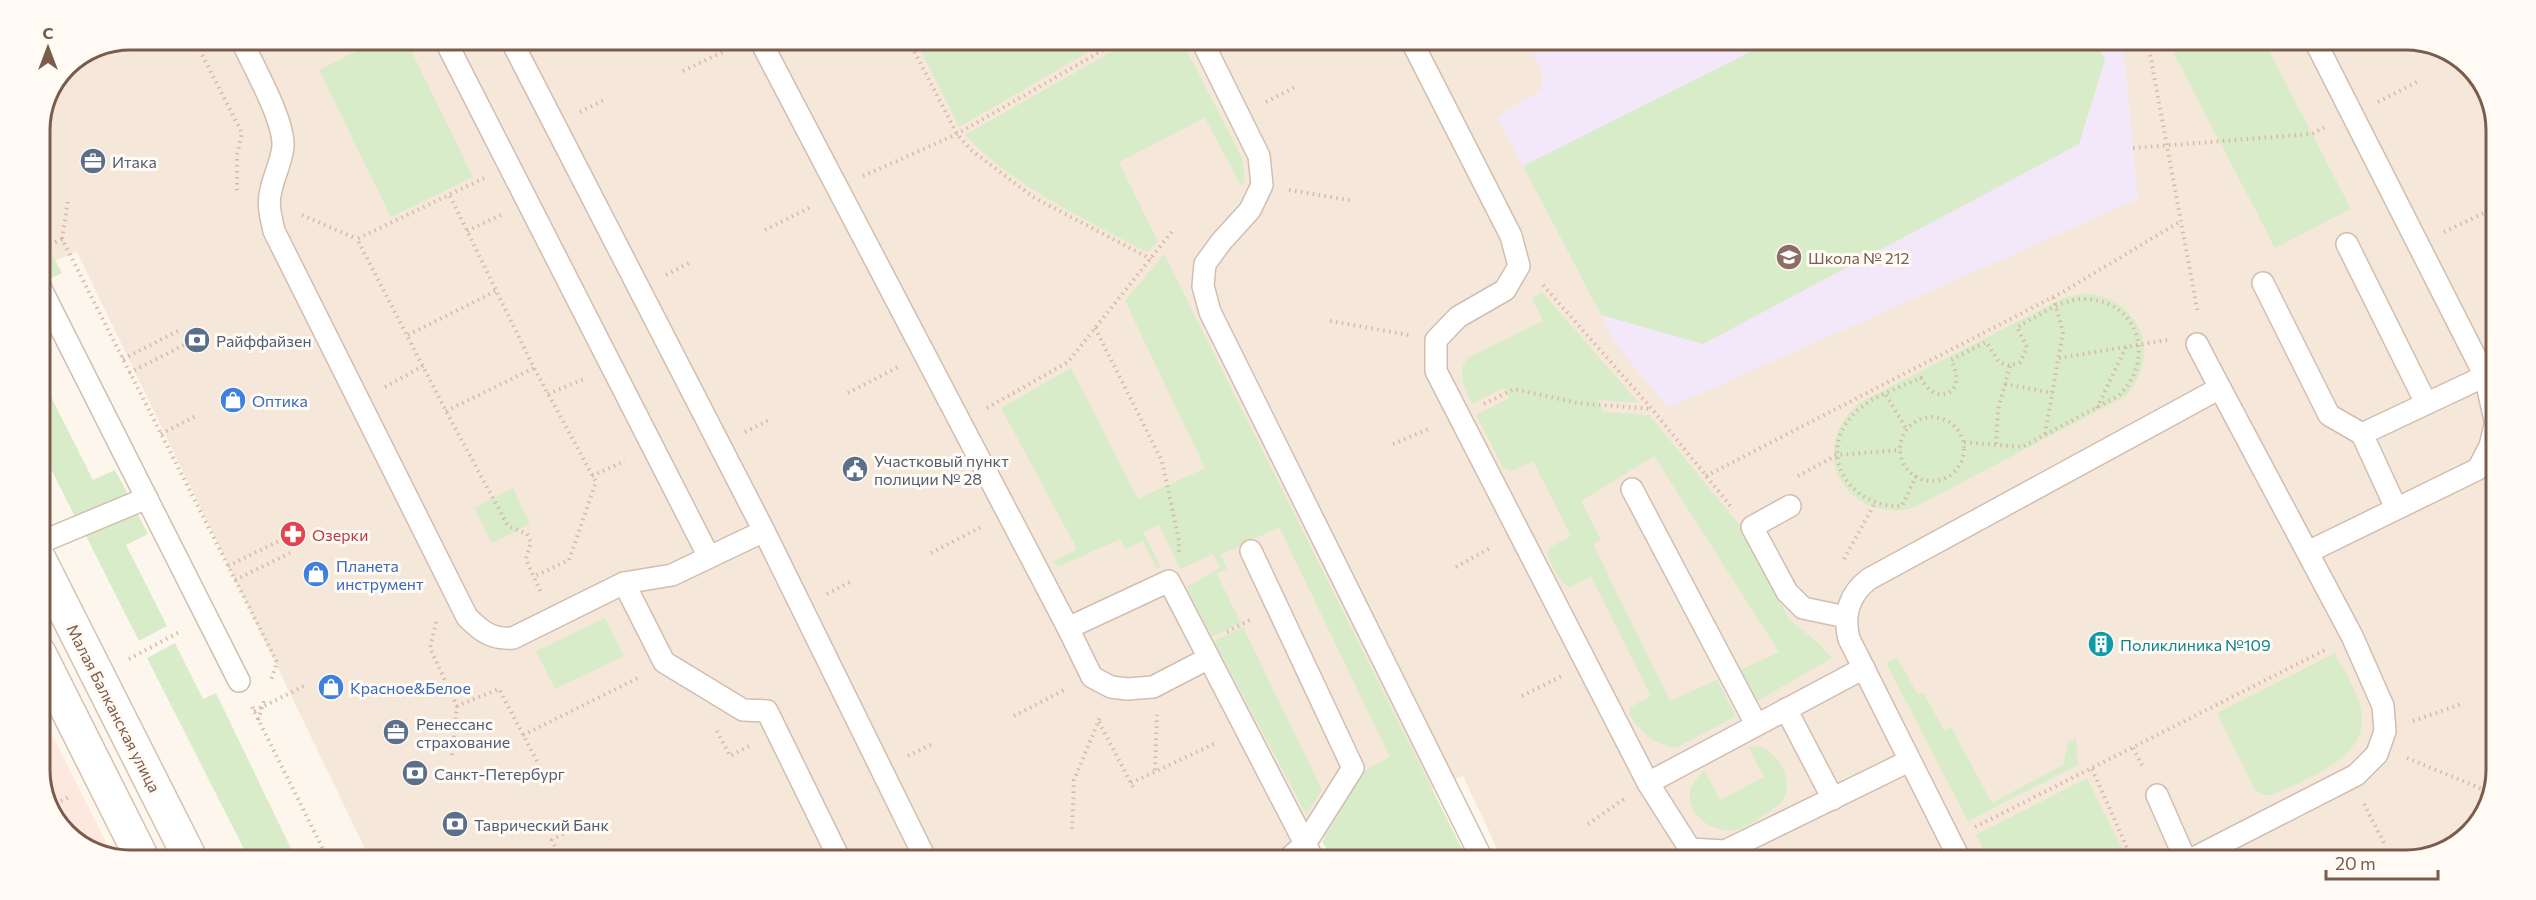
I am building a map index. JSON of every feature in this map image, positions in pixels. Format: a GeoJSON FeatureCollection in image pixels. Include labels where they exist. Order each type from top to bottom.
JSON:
{"type":"FeatureCollection","features":[{"type":"Feature","properties":{"kind":"street","name":"Малая Балканская улица"},"geometry":{"type":"LineString","coordinates":[[50,581],[186,850]]}},
{"type":"Feature","properties":{"kind":"street"},"geometry":{"type":"LineString","coordinates":[[50,675],[138,850]]}},
{"type":"Feature","properties":{"kind":"lane"},"geometry":{"type":"LineString","coordinates":[[246,50],[282,130],[283,147],[270,192],[269,209],[274,231],[467,617],[487,634],[500,640],[513,638],[624,583],[672,575],[764,531]]}},
{"type":"Feature","properties":{"kind":"lane"},"geometry":{"type":"LineString","coordinates":[[450,50],[709,557]]}},
{"type":"Feature","properties":{"kind":"lane"},"geometry":{"type":"LineString","coordinates":[[515,50],[764,531],[921,850]]}},
{"type":"Feature","properties":{"kind":"lane"},"geometry":{"type":"LineString","coordinates":[[765,50],[1092,677],[1111,687],[1127,689],[1153,687],[1206,651]]}},
{"type":"Feature","properties":{"kind":"lane"},"geometry":{"type":"LineString","coordinates":[[1206,50],[1259,156],[1262,185],[1250,210],[1205,264],[1203,286],[1210,312],[1478,850]]}},
{"type":"Feature","properties":{"kind":"lane"},"geometry":{"type":"LineString","coordinates":[[1416,50],[1511,236],[1519,266],[1505,290],[1458,317],[1436,340],[1436,371],[1466,413],[1518,532],[1648,783],[1690,849],[1708,850]]}},
{"type":"Feature","properties":{"kind":"lane"},"geometry":{"type":"LineString","coordinates":[[2319,50],[2486,380]]}},
{"type":"Feature","properties":{"kind":"lane"},"geometry":{"type":"LineString","coordinates":[[2347,244],[2426,403]]}},
{"type":"Feature","properties":{"kind":"lane"},"geometry":{"type":"LineString","coordinates":[[2263,283],[2329,415],[2362,434],[2396,508]]}},
{"type":"Feature","properties":{"kind":"lane"},"geometry":{"type":"LineString","coordinates":[[50,307],[239,681]]}},
{"type":"Feature","properties":{"kind":"lane"},"geometry":{"type":"LineString","coordinates":[[2197,344],[2352,636],[2383,705],[2383,739],[2377,754],[2351,778],[2209,850]]}},
{"type":"Feature","properties":{"kind":"lane"},"geometry":{"type":"LineString","coordinates":[[2362,434],[2485,376]]}},
{"type":"Feature","properties":{"kind":"lane"},"geometry":{"type":"LineString","coordinates":[[1955,850],[1849,639],[1846,617],[1850,601],[1869,579],[2220,388]]}},
{"type":"Feature","properties":{"kind":"lane"},"geometry":{"type":"LineString","coordinates":[[2308,552],[2478,469],[2486,454]]}},
{"type":"Feature","properties":{"kind":"lane"},"geometry":{"type":"LineString","coordinates":[[1632,489],[1756,724]]}},
{"type":"Feature","properties":{"kind":"lane"},"geometry":{"type":"LineString","coordinates":[[50,538],[147,498]]}},
{"type":"Feature","properties":{"kind":"lane"},"geometry":{"type":"LineString","coordinates":[[1790,506],[1752,527],[1786,592],[1803,608],[1846,617]]}},
{"type":"Feature","properties":{"kind":"lane"},"geometry":{"type":"LineString","coordinates":[[1251,551],[1353,768],[1310,850]]}},
{"type":"Feature","properties":{"kind":"lane"},"geometry":{"type":"LineString","coordinates":[[1068,628],[1169,581],[1308,850]]}},
{"type":"Feature","properties":{"kind":"lane"},"geometry":{"type":"LineString","coordinates":[[624,583],[664,662],[742,710],[766,711],[835,850]]}},
{"type":"Feature","properties":{"kind":"lane"},"geometry":{"type":"LineString","coordinates":[[1648,783],[1864,668]]}},
{"type":"Feature","properties":{"kind":"lane"},"geometry":{"type":"LineString","coordinates":[[1786,709],[1833,799]]}},
{"type":"Feature","properties":{"kind":"lane"},"geometry":{"type":"LineString","coordinates":[[1727,850],[1909,761]]}},
{"type":"Feature","properties":{"kind":"lane"},"geometry":{"type":"LineString","coordinates":[[2157,795],[2182,850]]}},
{"type":"Feature","properties":{"kind":"path"},"geometry":{"type":"LineString","coordinates":[[683,71],[728,50]]}},
{"type":"Feature","properties":{"kind":"path"},"geometry":{"type":"LineString","coordinates":[[914,50],[957,134],[971,150],[1033,197],[1150,259]]}},
{"type":"Feature","properties":{"kind":"path"},"geometry":{"type":"LineString","coordinates":[[765,230],[839,190],[957,134],[1103,50]]}},
{"type":"Feature","properties":{"kind":"path"},"geometry":{"type":"LineString","coordinates":[[2149,50],[2200,328],[2197,344]]}},
{"type":"Feature","properties":{"kind":"path"},"geometry":{"type":"LineString","coordinates":[[2133,148],[2312,134],[2417,82]]}},
{"type":"Feature","properties":{"kind":"path"},"geometry":{"type":"LineString","coordinates":[[357,239],[450,196],[509,165]]}},
{"type":"Feature","properties":{"kind":"path"},"geometry":{"type":"LineString","coordinates":[[1262,185],[1354,201]]}},
{"type":"Feature","properties":{"kind":"path"},"geometry":{"type":"LineString","coordinates":[[450,196],[534,368],[596,482],[569,560],[533,577]]}},
{"type":"Feature","properties":{"kind":"path"},"geometry":{"type":"LineString","coordinates":[[68,200],[62,239],[277,662],[270,685]]}},
{"type":"Feature","properties":{"kind":"path"},"geometry":{"type":"LineString","coordinates":[[2418,245],[2484,213]]}},
{"type":"Feature","properties":{"kind":"path"},"geometry":{"type":"LineString","coordinates":[[303,216],[357,239],[507,526],[527,534],[531,542],[526,558],[538,587]]}},
{"type":"Feature","properties":{"kind":"path"},"geometry":{"type":"LineString","coordinates":[[467,231],[494,218]]}},
{"type":"Feature","properties":{"kind":"path"},"geometry":{"type":"LineString","coordinates":[[1706,476],[2053,297],[2181,221]]}},
{"type":"Feature","properties":{"kind":"path"},"geometry":{"type":"LineString","coordinates":[[961,423],[1068,363],[1174,229]]}},
{"type":"Feature","properties":{"kind":"path"},"geometry":{"type":"LineString","coordinates":[[50,245],[62,239]]}},
{"type":"Feature","properties":{"kind":"path"},"geometry":{"type":"LineString","coordinates":[[1548,289],[1652,409],[1734,511]]}},
{"type":"Feature","properties":{"kind":"path"},"geometry":{"type":"LineString","coordinates":[[408,335],[496,291]]}},
{"type":"Feature","properties":{"kind":"path"},"geometry":{"type":"LineString","coordinates":[[2045,435],[2063,332],[2053,297]]}},
{"type":"Feature","properties":{"kind":"path"},"geometry":{"type":"LineString","coordinates":[[1916,476],[1902,506],[1875,503],[1857,493],[1847,483],[1838,456],[1841,434],[1847,422],[1862,406],[1921,378],[1925,386],[1934,393],[1945,394],[1957,383],[1958,377],[1951,360],[1986,342],[1999,363],[2010,366],[2020,363],[2027,348],[2017,327],[2069,301],[2084,298],[2107,303],[2120,311],[2130,322],[2139,344],[2137,369],[2130,384],[2118,396],[2022,447],[1963,442]]}},
{"type":"Feature","properties":{"kind":"path"},"geometry":{"type":"LineString","coordinates":[[1329,321],[1436,340]]}},
{"type":"Feature","properties":{"kind":"path"},"geometry":{"type":"LineString","coordinates":[[1095,328],[1162,461],[1179,541],[1179,563],[1169,581]]}},
{"type":"Feature","properties":{"kind":"path"},"geometry":{"type":"LineString","coordinates":[[123,359],[180,330]]}},
{"type":"Feature","properties":{"kind":"path"},"geometry":{"type":"LineString","coordinates":[[129,373],[186,344]]}},
{"type":"Feature","properties":{"kind":"path"},"geometry":{"type":"LineString","coordinates":[[2059,358],[2139,344]]}},
{"type":"Feature","properties":{"kind":"path"},"geometry":{"type":"LineString","coordinates":[[2097,408],[2126,346]]}},
{"type":"Feature","properties":{"kind":"path"},"geometry":{"type":"LineString","coordinates":[[848,393],[924,353]]}},
{"type":"Feature","properties":{"kind":"path"},"geometry":{"type":"LineString","coordinates":[[1996,444],[1998,410],[2010,366]]}},
{"type":"Feature","properties":{"kind":"path"},"geometry":{"type":"LineString","coordinates":[[446,411],[534,368]]}},
{"type":"Feature","properties":{"kind":"path"},"geometry":{"type":"LineString","coordinates":[[548,394],[577,381]]}},
{"type":"Feature","properties":{"kind":"path"},"geometry":{"type":"LineString","coordinates":[[2005,384],[2053,393]]}},
{"type":"Feature","properties":{"kind":"path"},"geometry":{"type":"LineString","coordinates":[[1393,444],[1466,413],[1514,389],[1578,403],[1652,409]]}},
{"type":"Feature","properties":{"kind":"path"},"geometry":{"type":"LineString","coordinates":[[1886,394],[1907,430]]}},
{"type":"Feature","properties":{"kind":"path"},"geometry":{"type":"LineString","coordinates":[[161,434],[198,415]]}},
{"type":"Feature","properties":{"kind":"path"},"geometry":{"type":"LineString","coordinates":[[1939,418],[1952,424],[1963,442],[1962,462],[1948,477],[1929,481],[1916,476],[1905,465],[1901,450],[1907,430],[1918,421],[1939,418]]}},
{"type":"Feature","properties":{"kind":"path"},"geometry":{"type":"LineString","coordinates":[[1838,456],[1901,450]]}},
{"type":"Feature","properties":{"kind":"path"},"geometry":{"type":"LineString","coordinates":[[592,476],[620,463]]}},
{"type":"Feature","properties":{"kind":"path"},"geometry":{"type":"LineString","coordinates":[[1841,564],[1875,503]]}},
{"type":"Feature","properties":{"kind":"path"},"geometry":{"type":"LineString","coordinates":[[931,554],[1008,513]]}},
{"type":"Feature","properties":{"kind":"path"},"geometry":{"type":"LineString","coordinates":[[1456,567],[1518,532]]}},
{"type":"Feature","properties":{"kind":"path"},"geometry":{"type":"LineString","coordinates":[[228,566],[283,539]]}},
{"type":"Feature","properties":{"kind":"path"},"geometry":{"type":"LineString","coordinates":[[235,580],[290,553]]}},
{"type":"Feature","properties":{"kind":"path"},"geometry":{"type":"LineString","coordinates":[[1206,651],[1278,606]]}},
{"type":"Feature","properties":{"kind":"path"},"geometry":{"type":"LineString","coordinates":[[126,660],[207,618]]}},
{"type":"Feature","properties":{"kind":"path"},"geometry":{"type":"LineString","coordinates":[[1967,831],[2332,646]]}},
{"type":"Feature","properties":{"kind":"path"},"geometry":{"type":"LineString","coordinates":[[1522,696],[1586,663]]}},
{"type":"Feature","properties":{"kind":"path"},"geometry":{"type":"LineString","coordinates":[[523,735],[644,677]]}},
{"type":"Feature","properties":{"kind":"path"},"geometry":{"type":"LineString","coordinates":[[1014,716],[1092,677]]}},
{"type":"Feature","properties":{"kind":"path"},"geometry":{"type":"LineString","coordinates":[[239,681],[323,850]]}},
{"type":"Feature","properties":{"kind":"path"},"geometry":{"type":"LineString","coordinates":[[254,711],[304,686]]}},
{"type":"Feature","properties":{"kind":"path"},"geometry":{"type":"LineString","coordinates":[[1072,829],[1074,780],[1111,687]]}},
{"type":"Feature","properties":{"kind":"path"},"geometry":{"type":"LineString","coordinates":[[258,720],[266,696]]}},
{"type":"Feature","properties":{"kind":"path"},"geometry":{"type":"LineString","coordinates":[[2383,739],[2464,703]]}},
{"type":"Feature","properties":{"kind":"path"},"geometry":{"type":"LineString","coordinates":[[452,754],[457,705]]}},
{"type":"Feature","properties":{"kind":"path"},"geometry":{"type":"LineString","coordinates":[[1155,771],[1157,711]]}},
{"type":"Feature","properties":{"kind":"path"},"geometry":{"type":"LineString","coordinates":[[1099,722],[1132,785],[1155,771],[1220,741]]}},
{"type":"Feature","properties":{"kind":"path"},"geometry":{"type":"LineString","coordinates":[[2383,739],[2484,789]]}},
{"type":"Feature","properties":{"kind":"path"},"geometry":{"type":"LineString","coordinates":[[2092,769],[2128,850]]}},
{"type":"Feature","properties":{"kind":"path"},"geometry":{"type":"LineString","coordinates":[[2351,778],[2384,843]]}},
{"type":"Feature","properties":{"kind":"path"},"geometry":{"type":"LineString","coordinates":[[1588,824],[1648,783]]}},
{"type":"Feature","properties":{"kind":"path"},"geometry":{"type":"LineString","coordinates":[[57,803],[76,794]]}},
{"type":"Feature","properties":{"kind":"path"},"geometry":{"type":"LineString","coordinates":[[557,850],[552,840],[564,834]]}},
{"type":"Feature","properties":{"kind":"shaded area"},"geometry":{"type":"Polygon","coordinates":[[[130,50],[2417,50],[2442,58],[2455,66],[2470,81],[2480,99],[2486,124],[2485,786],[2476,810],[2463,827],[2442,842],[2432,846],[2417,850],[1498,850],[1463,776],[1294,850],[366,850],[77,252],[50,263],[51,114],[63,85],[69,78],[78,78],[78,69],[99,56],[114,51],[130,50]]]}},
{"type":"Feature","properties":{"kind":"shaded area","name":"Школа № 212"},"geometry":{"type":"Polygon","coordinates":[[[1525,50],[2124,50],[2138,199],[1668,408],[1615,342],[1497,117],[1542,89],[1543,74],[1535,57],[1525,50]]]}},
{"type":"Feature","properties":{"kind":"shaded area"},"geometry":{"type":"Polygon","coordinates":[[[50,731],[109,847],[85,837],[73,827],[60,810],[51,786],[50,731]]]}},
{"type":"Feature","properties":{"kind":"green space"},"geometry":{"type":"Polygon","coordinates":[[[360,50],[411,50],[473,177],[391,217],[319,70],[360,50]]]}},
{"type":"Feature","properties":{"kind":"green space"},"geometry":{"type":"Polygon","coordinates":[[[1092,50],[959,127],[921,51],[1092,50]]]}},
{"type":"Feature","properties":{"kind":"green space"},"geometry":{"type":"Polygon","coordinates":[[[1114,50],[1187,50],[1242,158],[1245,181],[1241,186],[1205,118],[1119,162],[1158,242],[1147,252],[1051,201],[1006,171],[965,135],[1114,50]]]}},
{"type":"Feature","properties":{"kind":"green space","name":"Школа № 212"},"geometry":{"type":"Polygon","coordinates":[[[1754,50],[2100,50],[2105,60],[2079,144],[1703,344],[1601,315],[1523,166],[1754,50]]]}},
{"type":"Feature","properties":{"kind":"green space"},"geometry":{"type":"Polygon","coordinates":[[[2177,50],[2269,50],[2351,209],[2275,248],[2173,52],[2177,50]]]}},
{"type":"Feature","properties":{"kind":"green space"},"geometry":{"type":"Polygon","coordinates":[[[52,254],[62,273],[50,279],[50,255],[52,254]]]}},
{"type":"Feature","properties":{"kind":"green space"},"geometry":{"type":"Polygon","coordinates":[[[1164,254],[1462,850],[1328,850],[1322,842],[1363,771],[1390,757],[1279,527],[1221,555],[1227,569],[1217,574],[1241,623],[1212,637],[1186,587],[1220,568],[1213,554],[1180,569],[1159,525],[1143,532],[1161,567],[1157,569],[1143,541],[1125,549],[1120,539],[1058,567],[1053,562],[1077,549],[1001,408],[1071,368],[1138,499],[1205,468],[1125,301],[1164,254]]]}},
{"type":"Feature","properties":{"kind":"green space"},"geometry":{"type":"Polygon","coordinates":[[[1542,292],[1639,403],[1598,400],[1604,412],[1649,415],[1738,523],[1789,619],[1816,641],[1832,658],[1752,704],[1736,672],[1779,652],[1654,456],[1581,501],[1601,540],[1593,544],[1670,701],[1717,680],[1736,716],[1676,748],[1649,737],[1629,714],[1630,707],[1651,696],[1591,576],[1570,587],[1566,585],[1559,578],[1547,554],[1550,547],[1571,536],[1533,461],[1512,471],[1503,468],[1476,415],[1509,398],[1504,388],[1472,404],[1464,386],[1463,368],[1469,357],[1543,321],[1532,298],[1542,292]]]}},
{"type":"Feature","properties":{"kind":"green space"},"geometry":{"type":"Polygon","coordinates":[[[2086,293],[2105,297],[2121,306],[2132,317],[2140,331],[2144,347],[2143,363],[2137,380],[2126,396],[1913,508],[1889,510],[1868,505],[1851,494],[1840,479],[1834,461],[1835,441],[1843,421],[1859,403],[2063,298],[2086,293]]]}},
{"type":"Feature","properties":{"kind":"green space"},"geometry":{"type":"Polygon","coordinates":[[[50,395],[93,480],[115,470],[128,494],[75,517],[50,467],[50,395]]]}},
{"type":"Feature","properties":{"kind":"green space"},"geometry":{"type":"Polygon","coordinates":[[[513,488],[530,524],[492,543],[474,508],[513,488]]]}},
{"type":"Feature","properties":{"kind":"green space"},"geometry":{"type":"Polygon","coordinates":[[[135,509],[148,534],[126,545],[167,626],[139,641],[85,534],[135,509]]]}},
{"type":"Feature","properties":{"kind":"green space"},"geometry":{"type":"Polygon","coordinates":[[[605,618],[624,656],[555,689],[536,651],[605,618]]]}},
{"type":"Feature","properties":{"kind":"green space"},"geometry":{"type":"Polygon","coordinates":[[[1243,627],[1322,790],[1306,814],[1214,641],[1243,627]]]}},
{"type":"Feature","properties":{"kind":"green space"},"geometry":{"type":"Polygon","coordinates":[[[175,643],[203,699],[216,693],[292,850],[244,850],[147,658],[175,643]]]}},
{"type":"Feature","properties":{"kind":"green space"},"geometry":{"type":"Polygon","coordinates":[[[2335,653],[2360,705],[2362,723],[2359,736],[2341,759],[2327,768],[2284,790],[2264,795],[2255,790],[2217,713],[2335,653]]]}},
{"type":"Feature","properties":{"kind":"green space"},"geometry":{"type":"Polygon","coordinates":[[[1897,657],[1918,695],[1923,692],[1944,730],[1951,727],[1992,803],[2063,765],[2068,742],[2076,738],[2078,765],[1968,821],[1886,663],[1897,657]]]}},
{"type":"Feature","properties":{"kind":"green space"},"geometry":{"type":"Polygon","coordinates":[[[1757,746],[1773,755],[1784,770],[1787,788],[1784,797],[1779,805],[1740,829],[1727,830],[1712,827],[1700,818],[1691,806],[1692,786],[1704,770],[1720,800],[1764,777],[1748,747],[1757,746]]]}},
{"type":"Feature","properties":{"kind":"green space"},"geometry":{"type":"Polygon","coordinates":[[[2087,778],[2123,850],[1984,850],[1976,835],[2087,778]]]}},
{"type":"Feature","properties":{"kind":"place","name":"Итака"},"geometry":{"type":"Point","coordinates":[93,161]}},
{"type":"Feature","properties":{"kind":"place","name":"Школа № 212"},"geometry":{"type":"Point","coordinates":[1789,257]}},
{"type":"Feature","properties":{"kind":"place","name":"Райффайзен"},"geometry":{"type":"Point","coordinates":[197,340]}},
{"type":"Feature","properties":{"kind":"place","name":"Оптика"},"geometry":{"type":"Point","coordinates":[233,400]}},
{"type":"Feature","properties":{"kind":"place","name":"Участковый пункт полиции № 28"},"geometry":{"type":"Point","coordinates":[855,469]}},
{"type":"Feature","properties":{"kind":"place","name":"Озерки"},"geometry":{"type":"Point","coordinates":[293,534]}},
{"type":"Feature","properties":{"kind":"place","name":"Планета инструмент"},"geometry":{"type":"Point","coordinates":[316,574]}},
{"type":"Feature","properties":{"kind":"place","name":"Поликлиника №109"},"geometry":{"type":"Point","coordinates":[2101,644]}},
{"type":"Feature","properties":{"kind":"place","name":"Красное&Белое"},"geometry":{"type":"Point","coordinates":[331,687]}},
{"type":"Feature","properties":{"kind":"place","name":"Ренессанс страхование"},"geometry":{"type":"Point","coordinates":[396,732]}},
{"type":"Feature","properties":{"kind":"place","name":"Санкт-Петербург"},"geometry":{"type":"Point","coordinates":[415,773]}},
{"type":"Feature","properties":{"kind":"place","name":"Таврический Банк"},"geometry":{"type":"Point","coordinates":[455,824]}}]}
